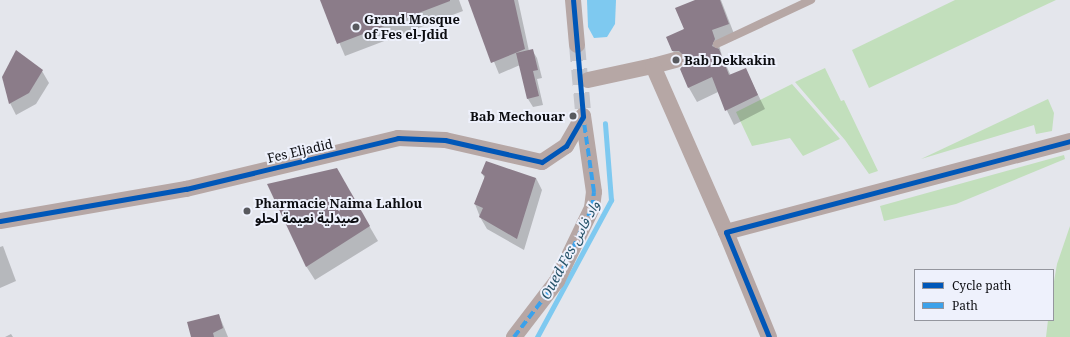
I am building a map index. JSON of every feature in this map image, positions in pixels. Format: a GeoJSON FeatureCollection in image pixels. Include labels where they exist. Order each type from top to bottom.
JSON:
{"type":"FeatureCollection","features":[{"type":"Feature","properties":{"kind":"street"},"geometry":{"type":"LineString","coordinates":[[573,0],[577,45]]}},
{"type":"Feature","properties":{"kind":"street"},"geometry":{"type":"LineString","coordinates":[[588,80],[676,60]]}},
{"type":"Feature","properties":{"kind":"street"},"geometry":{"type":"LineString","coordinates":[[653,66],[726,232],[769,337]]}},
{"type":"Feature","properties":{"kind":"street","name":"Fes Eljadid"},"geometry":{"type":"LineString","coordinates":[[0,221],[186,189],[398,138],[445,140],[542,162],[566,146],[583,113],[594,192],[592,208],[557,281],[514,337]]}},
{"type":"Feature","properties":{"kind":"street"},"geometry":{"type":"LineString","coordinates":[[726,232],[1070,141]]}},
{"type":"Feature","properties":{"kind":"lane"},"geometry":{"type":"LineString","coordinates":[[717,44],[811,0]]}},
{"type":"Feature","properties":{"kind":"green space"},"geometry":{"type":"Polygon","coordinates":[[[955,0],[1056,0],[869,88],[852,50],[955,0]]]}},
{"type":"Feature","properties":{"kind":"green space"},"geometry":{"type":"Polygon","coordinates":[[[825,68],[841,101],[844,100],[878,171],[869,174],[845,140],[795,82],[825,68]]]}},
{"type":"Feature","properties":{"kind":"green space"},"geometry":{"type":"Polygon","coordinates":[[[792,84],[840,139],[803,156],[790,138],[752,146],[736,112],[792,84]]]}},
{"type":"Feature","properties":{"kind":"green space"},"geometry":{"type":"Polygon","coordinates":[[[1048,99],[1054,113],[1052,131],[1036,134],[1034,125],[921,159],[1048,99]]]}},
{"type":"Feature","properties":{"kind":"green space"},"geometry":{"type":"Polygon","coordinates":[[[1064,155],[1065,159],[956,204],[884,221],[880,206],[1064,155]]]}},
{"type":"Feature","properties":{"kind":"green space"},"geometry":{"type":"Polygon","coordinates":[[[1070,226],[1070,337],[1046,337],[1048,321],[1054,321],[1054,281],[1057,264],[1070,226]]]}},
{"type":"Feature","properties":{"kind":"water"},"geometry":{"type":"Polygon","coordinates":[[[587,0],[616,0],[615,24],[607,37],[594,38],[588,27],[587,0]]]}},
{"type":"Feature","properties":{"kind":"building","name":"Grand Mosque of Fes el-Jdid"},"geometry":{"type":"Polygon","coordinates":[[[320,0],[450,0],[450,1],[337,44],[320,0]]]}},
{"type":"Feature","properties":{"kind":"building"},"geometry":{"type":"Polygon","coordinates":[[[468,0],[514,0],[525,49],[491,63],[468,0]]]}},
{"type":"Feature","properties":{"kind":"building"},"geometry":{"type":"Polygon","coordinates":[[[695,0],[720,0],[729,24],[712,30],[715,39],[712,46],[719,49],[729,75],[746,68],[758,95],[725,111],[712,77],[688,88],[680,69],[685,63],[685,57],[679,51],[672,51],[666,37],[684,29],[675,8],[695,0]]]}},
{"type":"Feature","properties":{"kind":"building"},"geometry":{"type":"Polygon","coordinates":[[[533,49],[538,70],[533,71],[539,96],[527,99],[516,53],[533,49]]]}},
{"type":"Feature","properties":{"kind":"building"},"geometry":{"type":"Polygon","coordinates":[[[16,50],[43,70],[29,93],[9,104],[2,77],[16,50]]]}},
{"type":"Feature","properties":{"kind":"building"},"geometry":{"type":"Polygon","coordinates":[[[486,161],[536,178],[517,239],[479,217],[483,208],[474,204],[485,176],[481,173],[486,161]]]}},
{"type":"Feature","properties":{"kind":"building"},"geometry":{"type":"Polygon","coordinates":[[[337,168],[370,226],[306,267],[267,184],[337,168]]]}},
{"type":"Feature","properties":{"kind":"building"},"geometry":{"type":"Polygon","coordinates":[[[219,314],[223,328],[213,333],[214,337],[191,337],[187,322],[219,314]]]}},
{"type":"Feature","properties":{"kind":"waterway","name":"Oued Fes واد فاس"},"geometry":{"type":"LineString","coordinates":[[537,337],[611,200],[605,123]]}},
{"type":"Feature","properties":{"kind":"tunnel"},"geometry":{"type":"LineString","coordinates":[[577,45],[583,111]]}},
{"type":"Feature","properties":{"kind":"marked path"},"geometry":{"type":"LineString","coordinates":[[514,337],[557,281],[592,208],[594,192],[583,116]]}},
{"type":"Feature","properties":{"kind":"cycle path"},"geometry":{"type":"LineString","coordinates":[[0,221],[186,189],[398,138],[445,140],[542,162],[566,146],[583,116],[573,0]]}},
{"type":"Feature","properties":{"kind":"cycle path"},"geometry":{"type":"LineString","coordinates":[[769,337],[726,232],[1070,141]]}},
{"type":"Feature","properties":{"kind":"place","name":"Grand Mosque of Fes el-Jdid"},"geometry":{"type":"Point","coordinates":[356,27]}},
{"type":"Feature","properties":{"kind":"place","name":"Bab Dekkakin"},"geometry":{"type":"Point","coordinates":[676,60]}},
{"type":"Feature","properties":{"kind":"place","name":"Bab Mechouar"},"geometry":{"type":"Point","coordinates":[573,116]}},
{"type":"Feature","properties":{"kind":"place","name":"Pharmacie Naima Lahlou صيدلية نعيمة لحلو"},"geometry":{"type":"Point","coordinates":[247,211]}}]}
